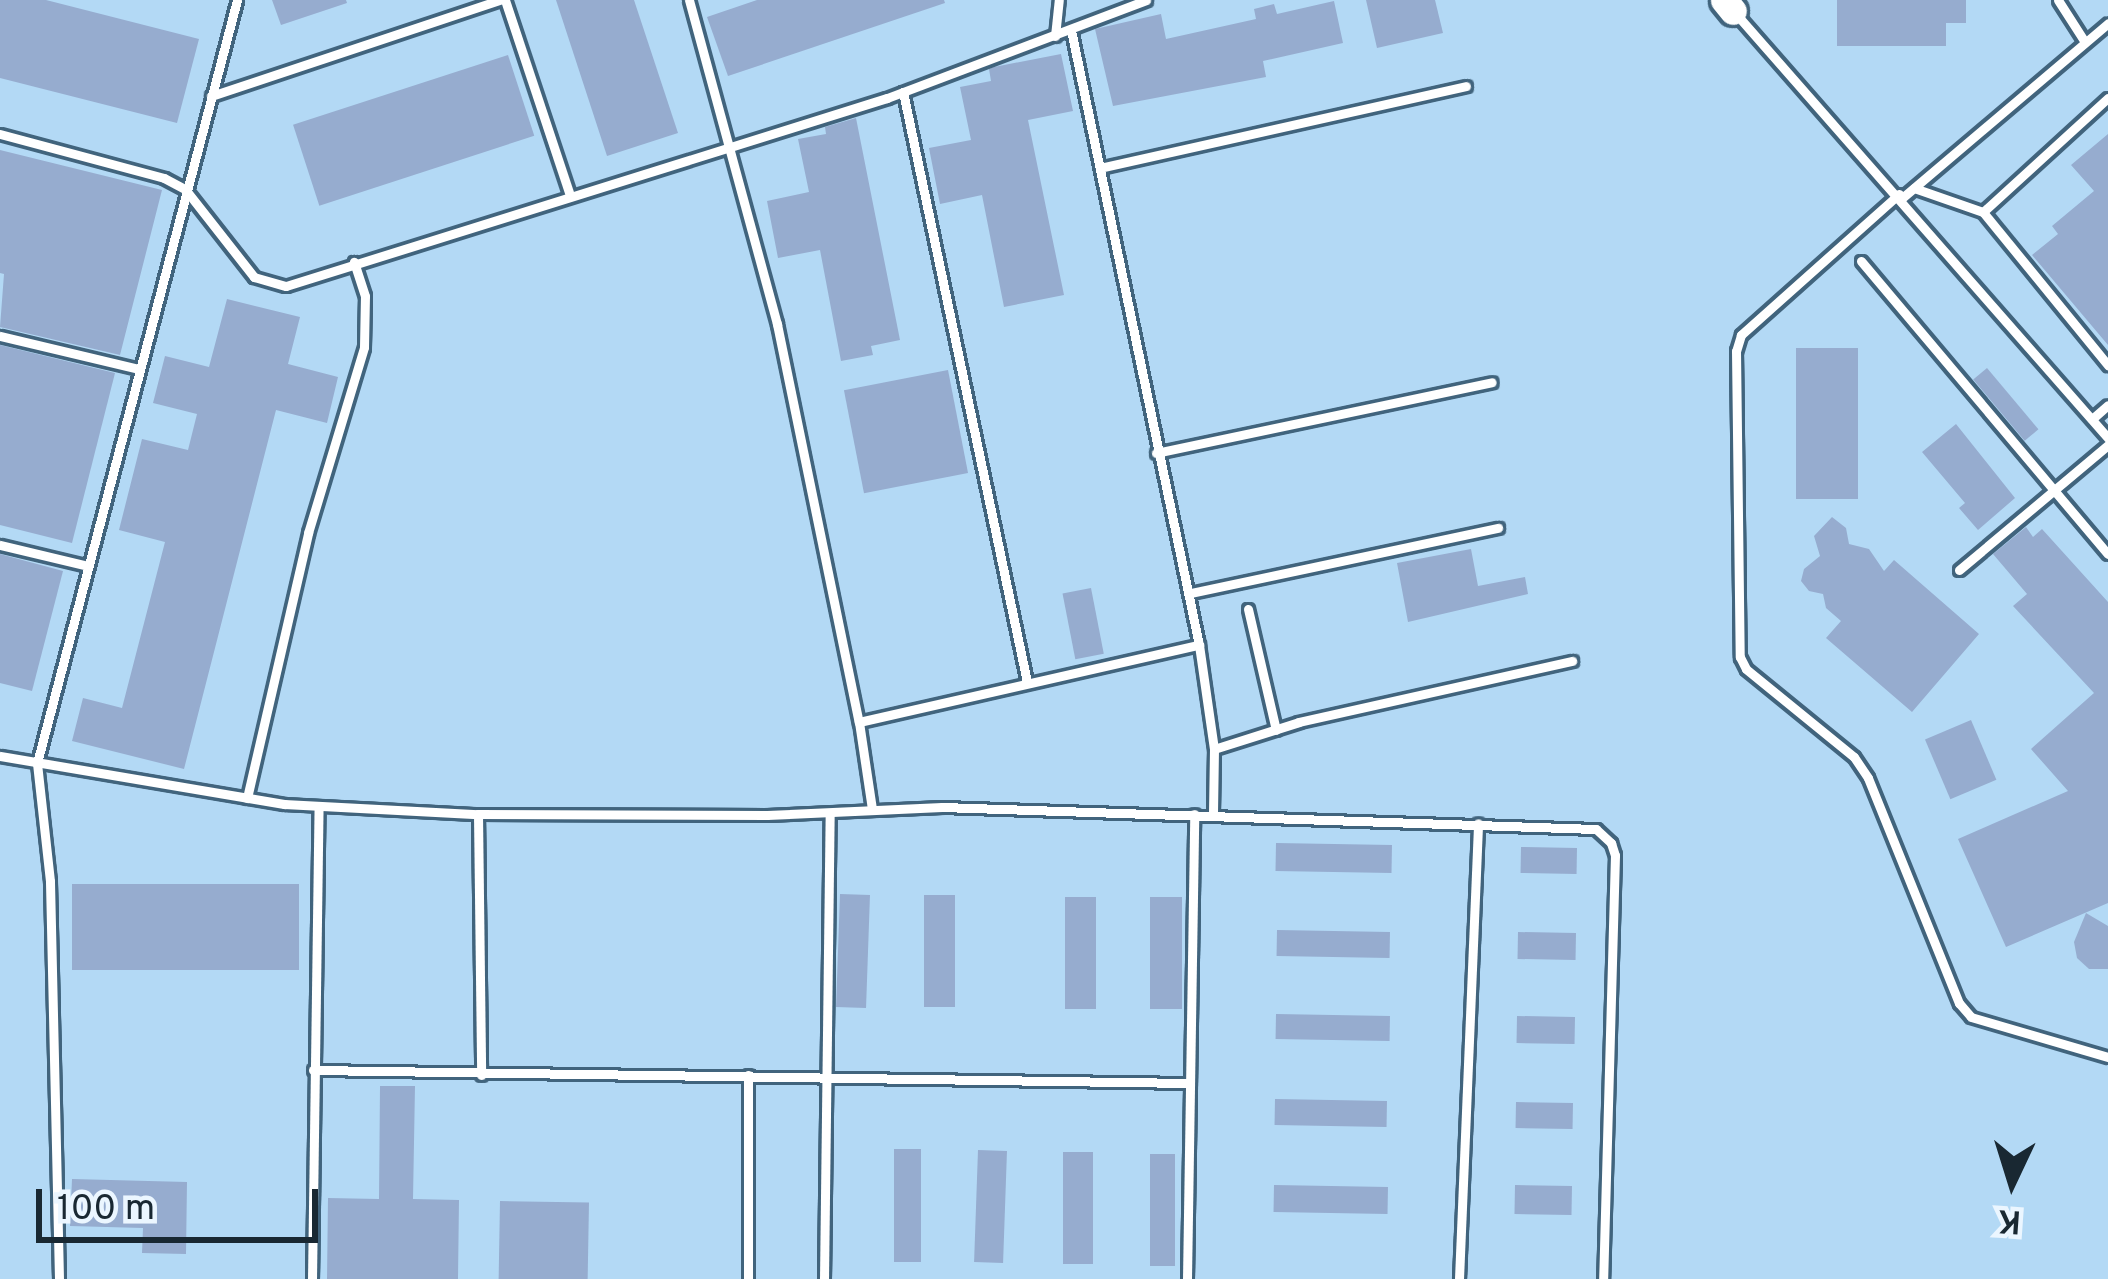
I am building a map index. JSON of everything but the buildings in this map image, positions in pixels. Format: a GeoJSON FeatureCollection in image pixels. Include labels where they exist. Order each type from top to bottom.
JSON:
{"type":"FeatureCollection","features":[{"type":"Feature","properties":{"kind":"lane"},"geometry":{"type":"LineString","coordinates":[[59,1279],[50,881],[37,763],[237,0]]}},
{"type":"Feature","properties":{"kind":"lane"},"geometry":{"type":"LineString","coordinates":[[211,96],[502,0],[570,195]]}},
{"type":"Feature","properties":{"kind":"lane"},"geometry":{"type":"LineString","coordinates":[[689,0],[732,144],[777,324],[860,722],[872,809]]}},
{"type":"Feature","properties":{"kind":"lane"},"geometry":{"type":"LineString","coordinates":[[1055,36],[1059,0]]}},
{"type":"Feature","properties":{"kind":"lane"},"geometry":{"type":"LineString","coordinates":[[0,134],[164,178],[185,189],[254,277],[286,286],[903,92],[1146,0]]}},
{"type":"Feature","properties":{"kind":"lane"},"geometry":{"type":"LineString","coordinates":[[2058,0],[2085,43]]}},
{"type":"Feature","properties":{"kind":"lane"},"geometry":{"type":"LineString","coordinates":[[1730,4],[2108,441],[1959,570]]}},
{"type":"Feature","properties":{"kind":"lane"},"geometry":{"type":"LineString","coordinates":[[2108,23],[1900,196],[1742,335],[1736,350],[1740,657],[1746,669],[1854,757],[1868,778],[1959,1003],[1971,1017],[2108,1057]]}},
{"type":"Feature","properties":{"kind":"lane"},"geometry":{"type":"LineString","coordinates":[[1071,29],[1156,453],[1191,593],[1214,749],[1213,815]]}},
{"type":"Feature","properties":{"kind":"lane"},"geometry":{"type":"LineString","coordinates":[[1100,169],[1466,86]]}},
{"type":"Feature","properties":{"kind":"lane"},"geometry":{"type":"LineString","coordinates":[[903,92],[1027,682]]}},
{"type":"Feature","properties":{"kind":"lane"},"geometry":{"type":"LineString","coordinates":[[1983,212],[2108,98]]}},
{"type":"Feature","properties":{"kind":"lane"},"geometry":{"type":"LineString","coordinates":[[1914,188],[1983,212],[2108,365]]}},
{"type":"Feature","properties":{"kind":"lane"},"geometry":{"type":"LineString","coordinates":[[1861,261],[2108,554]]}},
{"type":"Feature","properties":{"kind":"lane"},"geometry":{"type":"LineString","coordinates":[[248,798],[308,533],[364,346],[365,296],[354,262]]}},
{"type":"Feature","properties":{"kind":"lane"},"geometry":{"type":"LineString","coordinates":[[0,336],[139,369]]}},
{"type":"Feature","properties":{"kind":"lane"},"geometry":{"type":"LineString","coordinates":[[1156,453],[1492,382]]}},
{"type":"Feature","properties":{"kind":"lane"},"geometry":{"type":"LineString","coordinates":[[2092,419],[2108,405]]}},
{"type":"Feature","properties":{"kind":"lane"},"geometry":{"type":"LineString","coordinates":[[1191,593],[1498,528]]}},
{"type":"Feature","properties":{"kind":"lane"},"geometry":{"type":"LineString","coordinates":[[0,545],[88,566]]}},
{"type":"Feature","properties":{"kind":"lane"},"geometry":{"type":"LineString","coordinates":[[1248,608],[1276,730]]}},
{"type":"Feature","properties":{"kind":"lane"},"geometry":{"type":"LineString","coordinates":[[860,722],[1199,645]]}},
{"type":"Feature","properties":{"kind":"lane"},"geometry":{"type":"LineString","coordinates":[[1214,749],[1276,730],[1572,662]]}},
{"type":"Feature","properties":{"kind":"lane"},"geometry":{"type":"LineString","coordinates":[[0,755],[248,798],[478,814],[830,814],[872,809],[1194,814],[1596,829],[1613,849],[1603,1279]]}},
{"type":"Feature","properties":{"kind":"lane"},"geometry":{"type":"LineString","coordinates":[[312,1279],[319,806]]}},
{"type":"Feature","properties":{"kind":"lane"},"geometry":{"type":"LineString","coordinates":[[478,814],[481,1075]]}},
{"type":"Feature","properties":{"kind":"lane"},"geometry":{"type":"LineString","coordinates":[[824,1279],[830,814]]}},
{"type":"Feature","properties":{"kind":"lane"},"geometry":{"type":"LineString","coordinates":[[1187,1279],[1194,814]]}},
{"type":"Feature","properties":{"kind":"lane"},"geometry":{"type":"LineString","coordinates":[[1459,1279],[1478,823]]}},
{"type":"Feature","properties":{"kind":"lane"},"geometry":{"type":"LineString","coordinates":[[313,1070],[1190,1083]]}},
{"type":"Feature","properties":{"kind":"lane"},"geometry":{"type":"LineString","coordinates":[[748,1076],[748,1279]]}}]}
